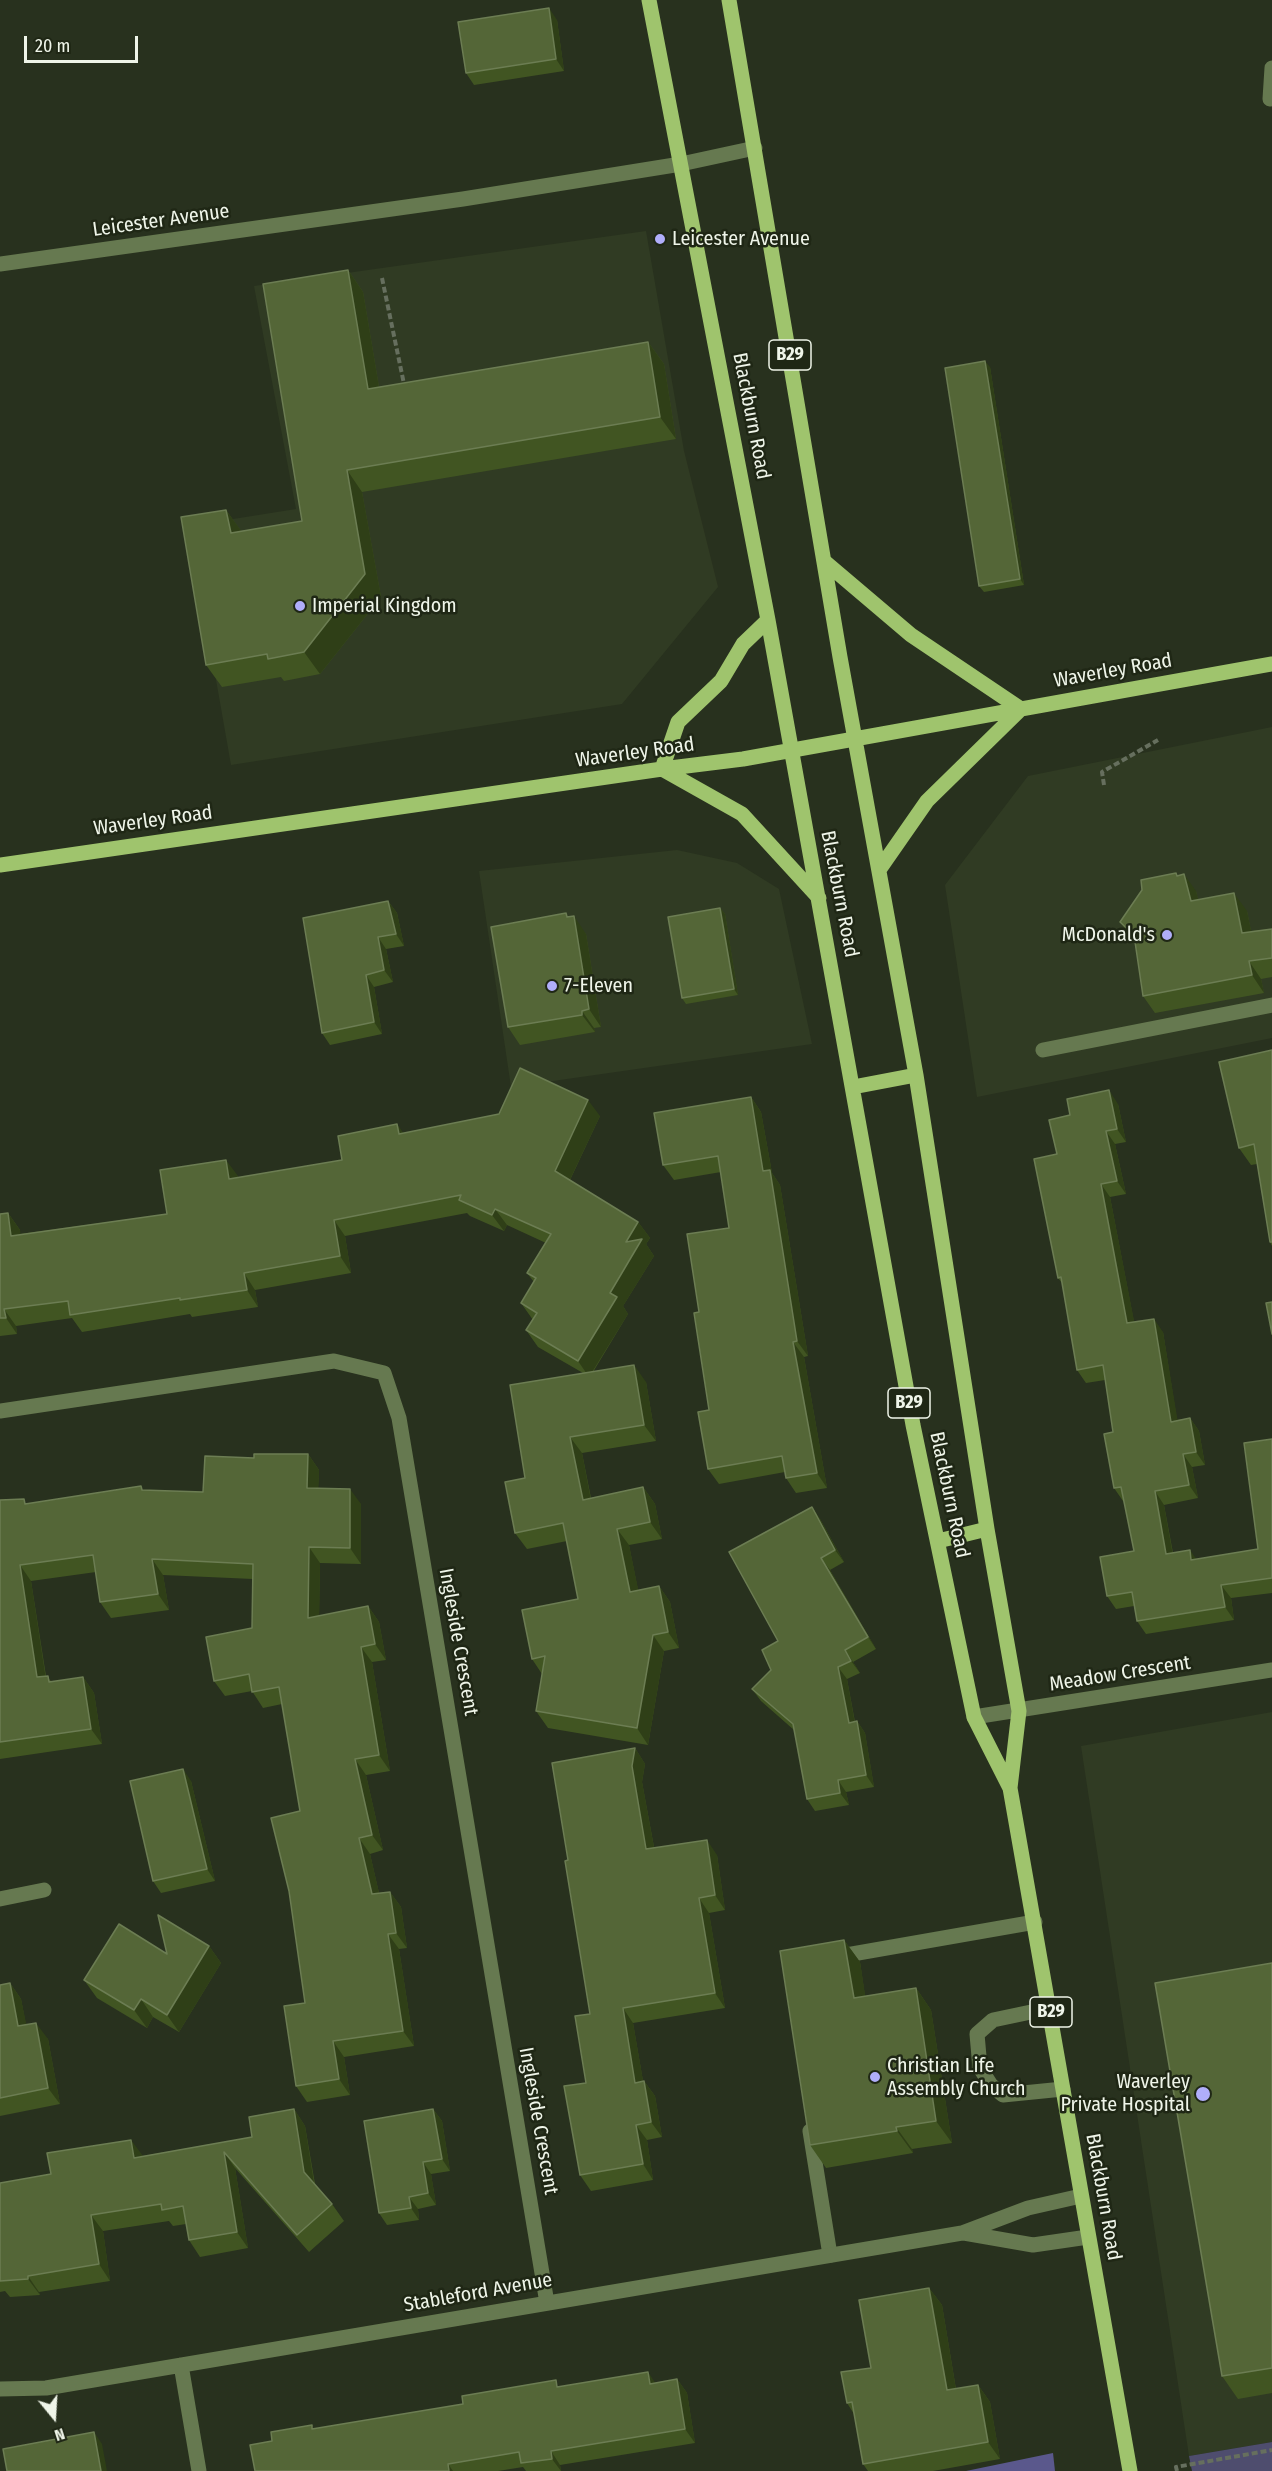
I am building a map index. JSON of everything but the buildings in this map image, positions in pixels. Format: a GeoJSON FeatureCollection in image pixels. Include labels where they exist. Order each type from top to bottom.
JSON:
{"type":"FeatureCollection","features":[{"type":"Feature","properties":{"kind":"main road","name":"Blackburn Road"},"geometry":{"type":"LineString","coordinates":[[649,0],[768,620],[913,1425],[974,1717],[1010,1788],[1130,2471]]}},
{"type":"Feature","properties":{"kind":"main road","name":"Blackburn Road"},"geometry":{"type":"LineString","coordinates":[[729,0],[916,1075],[987,1529],[1019,1711],[1010,1788]]}},
{"type":"Feature","properties":{"kind":"main road"},"geometry":{"type":"LineString","coordinates":[[825,562],[911,635],[1021,709],[927,801],[879,870]]}},
{"type":"Feature","properties":{"kind":"main road"},"geometry":{"type":"LineString","coordinates":[[768,620],[743,644],[722,681],[678,722],[662,769],[742,814],[819,898]]}},
{"type":"Feature","properties":{"kind":"main road","name":"Waverley Road"},"geometry":{"type":"LineString","coordinates":[[0,865],[792,751],[1272,664]]}},
{"type":"Feature","properties":{"kind":"main road"},"geometry":{"type":"LineString","coordinates":[[853,1087],[916,1075]]}},
{"type":"Feature","properties":{"kind":"main road"},"geometry":{"type":"LineString","coordinates":[[938,1541],[987,1529]]}},
{"type":"Feature","properties":{"kind":"street"},"geometry":{"type":"LineString","coordinates":[[1270,99],[1272,68]]}},
{"type":"Feature","properties":{"kind":"street","name":"Leicester Avenue"},"geometry":{"type":"LineString","coordinates":[[0,264],[463,199],[681,164],[755,148]]}},
{"type":"Feature","properties":{"kind":"street"},"geometry":{"type":"LineString","coordinates":[[1043,1050],[1272,1005]]}},
{"type":"Feature","properties":{"kind":"street","name":"Ingleside Crescent"},"geometry":{"type":"LineString","coordinates":[[0,1411],[334,1361],[384,1373],[399,1418],[547,2303]]}},
{"type":"Feature","properties":{"kind":"street","name":"Meadow Crescent"},"geometry":{"type":"LineString","coordinates":[[974,1717],[1272,1670]]}},
{"type":"Feature","properties":{"kind":"street"},"geometry":{"type":"LineString","coordinates":[[0,1899],[44,1890]]}},
{"type":"Feature","properties":{"kind":"street"},"geometry":{"type":"LineString","coordinates":[[819,1959],[1035,1922]]}},
{"type":"Feature","properties":{"kind":"street"},"geometry":{"type":"LineString","coordinates":[[1050,2008],[993,2020],[977,2034],[980,2068],[991,2085],[1003,2095],[1063,2088]]}},
{"type":"Feature","properties":{"kind":"street"},"geometry":{"type":"LineString","coordinates":[[808,2114],[830,2255]]}},
{"type":"Feature","properties":{"kind":"street","name":"Stableford Avenue"},"geometry":{"type":"LineString","coordinates":[[0,2389],[46,2388],[962,2233],[1028,2208],[1081,2196]]}},
{"type":"Feature","properties":{"kind":"street","name":"Stableford Avenue"},"geometry":{"type":"LineString","coordinates":[[962,2233],[1033,2245],[1088,2237]]}},
{"type":"Feature","properties":{"kind":"street"},"geometry":{"type":"LineString","coordinates":[[181,2365],[199,2471]]}},
{"type":"Feature","properties":{"kind":"path"},"geometry":{"type":"LineString","coordinates":[[382,278],[402,385],[414,382]]}},
{"type":"Feature","properties":{"kind":"path"},"geometry":{"type":"LineString","coordinates":[[1104,785],[1102,772],[1158,740]]}},
{"type":"Feature","properties":{"kind":"path"},"geometry":{"type":"LineString","coordinates":[[1177,2471],[1176,2467],[1272,2450]]}},
{"type":"Feature","properties":{"kind":"shaded area"},"geometry":{"type":"Polygon","coordinates":[[[646,231],[684,451],[718,587],[622,704],[231,765],[189,526],[296,509],[254,286],[646,231]]]}},
{"type":"Feature","properties":{"kind":"shaded area"},"geometry":{"type":"Polygon","coordinates":[[[1272,727],[1272,1038],[977,1097],[945,885],[1028,776],[1272,727]]]}},
{"type":"Feature","properties":{"kind":"shaded area","name":"7-Eleven"},"geometry":{"type":"Polygon","coordinates":[[[677,850],[737,863],[779,889],[812,1044],[511,1087],[479,871],[677,850]]]}},
{"type":"Feature","properties":{"kind":"shaded area","name":"Waverley Private Hospital"},"geometry":{"type":"Polygon","coordinates":[[[1272,1712],[1272,2442],[1189,2456],[1081,1746],[1272,1712]]]}},
{"type":"Feature","properties":{"kind":"shaded area"},"geometry":{"type":"Polygon","coordinates":[[[1272,2442],[1272,2471],[1192,2471],[1189,2456],[1272,2442]]]}},
{"type":"Feature","properties":{"kind":"shaded area"},"geometry":{"type":"Polygon","coordinates":[[[1053,2453],[1055,2471],[966,2471],[1053,2453]]]}},
{"type":"Feature","properties":{"kind":"place","name":"Leicester Avenue"},"geometry":{"type":"Point","coordinates":[660,239]}},
{"type":"Feature","properties":{"kind":"place","name":"Imperial Kingdom"},"geometry":{"type":"Point","coordinates":[300,606]}},
{"type":"Feature","properties":{"kind":"place","name":"McDonald's"},"geometry":{"type":"Point","coordinates":[1167,935]}},
{"type":"Feature","properties":{"kind":"place","name":"7-Eleven"},"geometry":{"type":"Point","coordinates":[552,986]}},
{"type":"Feature","properties":{"kind":"place","name":"Christian Life Assembly Church"},"geometry":{"type":"Point","coordinates":[875,2077]}},
{"type":"Feature","properties":{"kind":"place","name":"Waverley Private Hospital"},"geometry":{"type":"Point","coordinates":[1203,2094]}}]}
